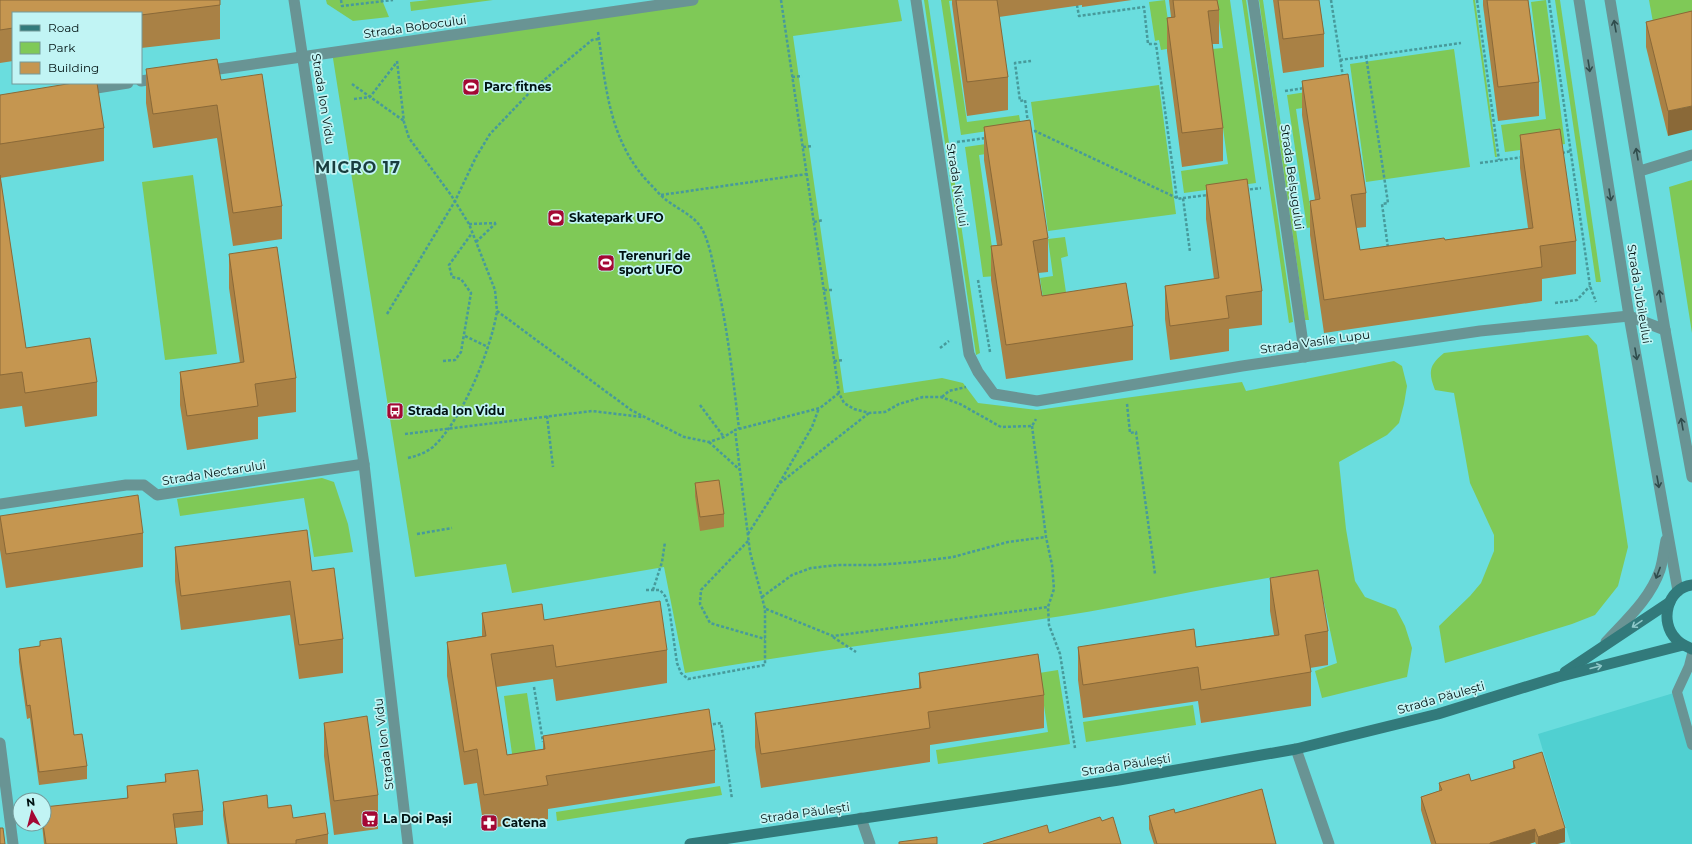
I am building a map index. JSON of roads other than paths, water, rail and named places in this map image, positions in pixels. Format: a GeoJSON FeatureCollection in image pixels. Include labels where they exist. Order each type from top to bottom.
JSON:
{"type":"FeatureCollection","features":[{"type":"Feature","properties":{"kind":"main road"},"geometry":{"type":"LineString","coordinates":[[1687,647],[1671,633],[1667,623],[1667,614],[1670,602],[1678,591],[1692,585]]}},
{"type":"Feature","properties":{"kind":"main road","name":"Strada Păulești"},"geometry":{"type":"LineString","coordinates":[[1558,677],[1670,602]]}},
{"type":"Feature","properties":{"kind":"main road","name":"Strada Păulești"},"geometry":{"type":"LineString","coordinates":[[690,844],[1119,780],[1296,749],[1438,714],[1558,677],[1687,647]]}},
{"type":"Feature","properties":{"kind":"street","name":"Strada Ion Vidu"},"geometry":{"type":"LineString","coordinates":[[294,0],[364,464],[408,844]]}},
{"type":"Feature","properties":{"kind":"street","name":"Strada Bobocului"},"geometry":{"type":"LineString","coordinates":[[193,73],[693,0]]}},
{"type":"Feature","properties":{"kind":"street","name":"Strada Nicului"},"geometry":{"type":"LineString","coordinates":[[916,0],[969,354],[978,372]]}},
{"type":"Feature","properties":{"kind":"street","name":"Strada Belșugului"},"geometry":{"type":"LineString","coordinates":[[1253,0],[1305,357]]}},
{"type":"Feature","properties":{"kind":"street","name":"Strada Jubileului"},"geometry":{"type":"LineString","coordinates":[[1579,0],[1629,316],[1678,591]]}},
{"type":"Feature","properties":{"kind":"street","name":"Strada Jubileului"},"geometry":{"type":"LineString","coordinates":[[1610,0],[1640,171],[1665,330],[1692,476]]}},
{"type":"Feature","properties":{"kind":"street"},"geometry":{"type":"LineString","coordinates":[[142,81],[171,76]]}},
{"type":"Feature","properties":{"kind":"street"},"geometry":{"type":"LineString","coordinates":[[75,91],[121,84]]}},
{"type":"Feature","properties":{"kind":"street"},"geometry":{"type":"LineString","coordinates":[[1640,171],[1692,155]]}},
{"type":"Feature","properties":{"kind":"street","name":"Strada Vasile Lupu"},"geometry":{"type":"LineString","coordinates":[[978,372],[994,394],[1037,401],[1305,357],[1480,331],[1629,316],[1665,330]]}},
{"type":"Feature","properties":{"kind":"street","name":"Strada Nectarului"},"geometry":{"type":"LineString","coordinates":[[0,504],[126,485],[144,485],[157,495],[364,464]]}},
{"type":"Feature","properties":{"kind":"street"},"geometry":{"type":"LineString","coordinates":[[1599,649],[1643,602],[1660,570],[1667,536]]}},
{"type":"Feature","properties":{"kind":"street"},"geometry":{"type":"LineString","coordinates":[[0,743],[13,844]]}},
{"type":"Feature","properties":{"kind":"street"},"geometry":{"type":"LineString","coordinates":[[1296,749],[1329,844]]}},
{"type":"Feature","properties":{"kind":"street"},"geometry":{"type":"LineString","coordinates":[[861,818],[870,844]]}},
{"type":"Feature","properties":{"kind":"lane"},"geometry":{"type":"LineString","coordinates":[[1692,654],[1689,666],[1677,692],[1692,745]]}},
{"type":"Feature","properties":{"kind":"place","name":"Parc fitnes"},"geometry":{"type":"Point","coordinates":[471,87]}},
{"type":"Feature","properties":{"kind":"place","name":"Skatepark UFO"},"geometry":{"type":"Point","coordinates":[556,218]}},
{"type":"Feature","properties":{"kind":"place","name":"Terenuri de sport UFO"},"geometry":{"type":"Point","coordinates":[606,263]}},
{"type":"Feature","properties":{"kind":"place","name":"Strada Ion Vidu"},"geometry":{"type":"Point","coordinates":[395,411]}},
{"type":"Feature","properties":{"kind":"place","name":"La Doi Pași"},"geometry":{"type":"Point","coordinates":[370,819]}},
{"type":"Feature","properties":{"kind":"place","name":"Catena"},"geometry":{"type":"Point","coordinates":[489,823]}},
{"type":"Feature","properties":{"kind":"district","name":"MICRO 17"},"geometry":{"type":"Point","coordinates":[358,167]}}]}
